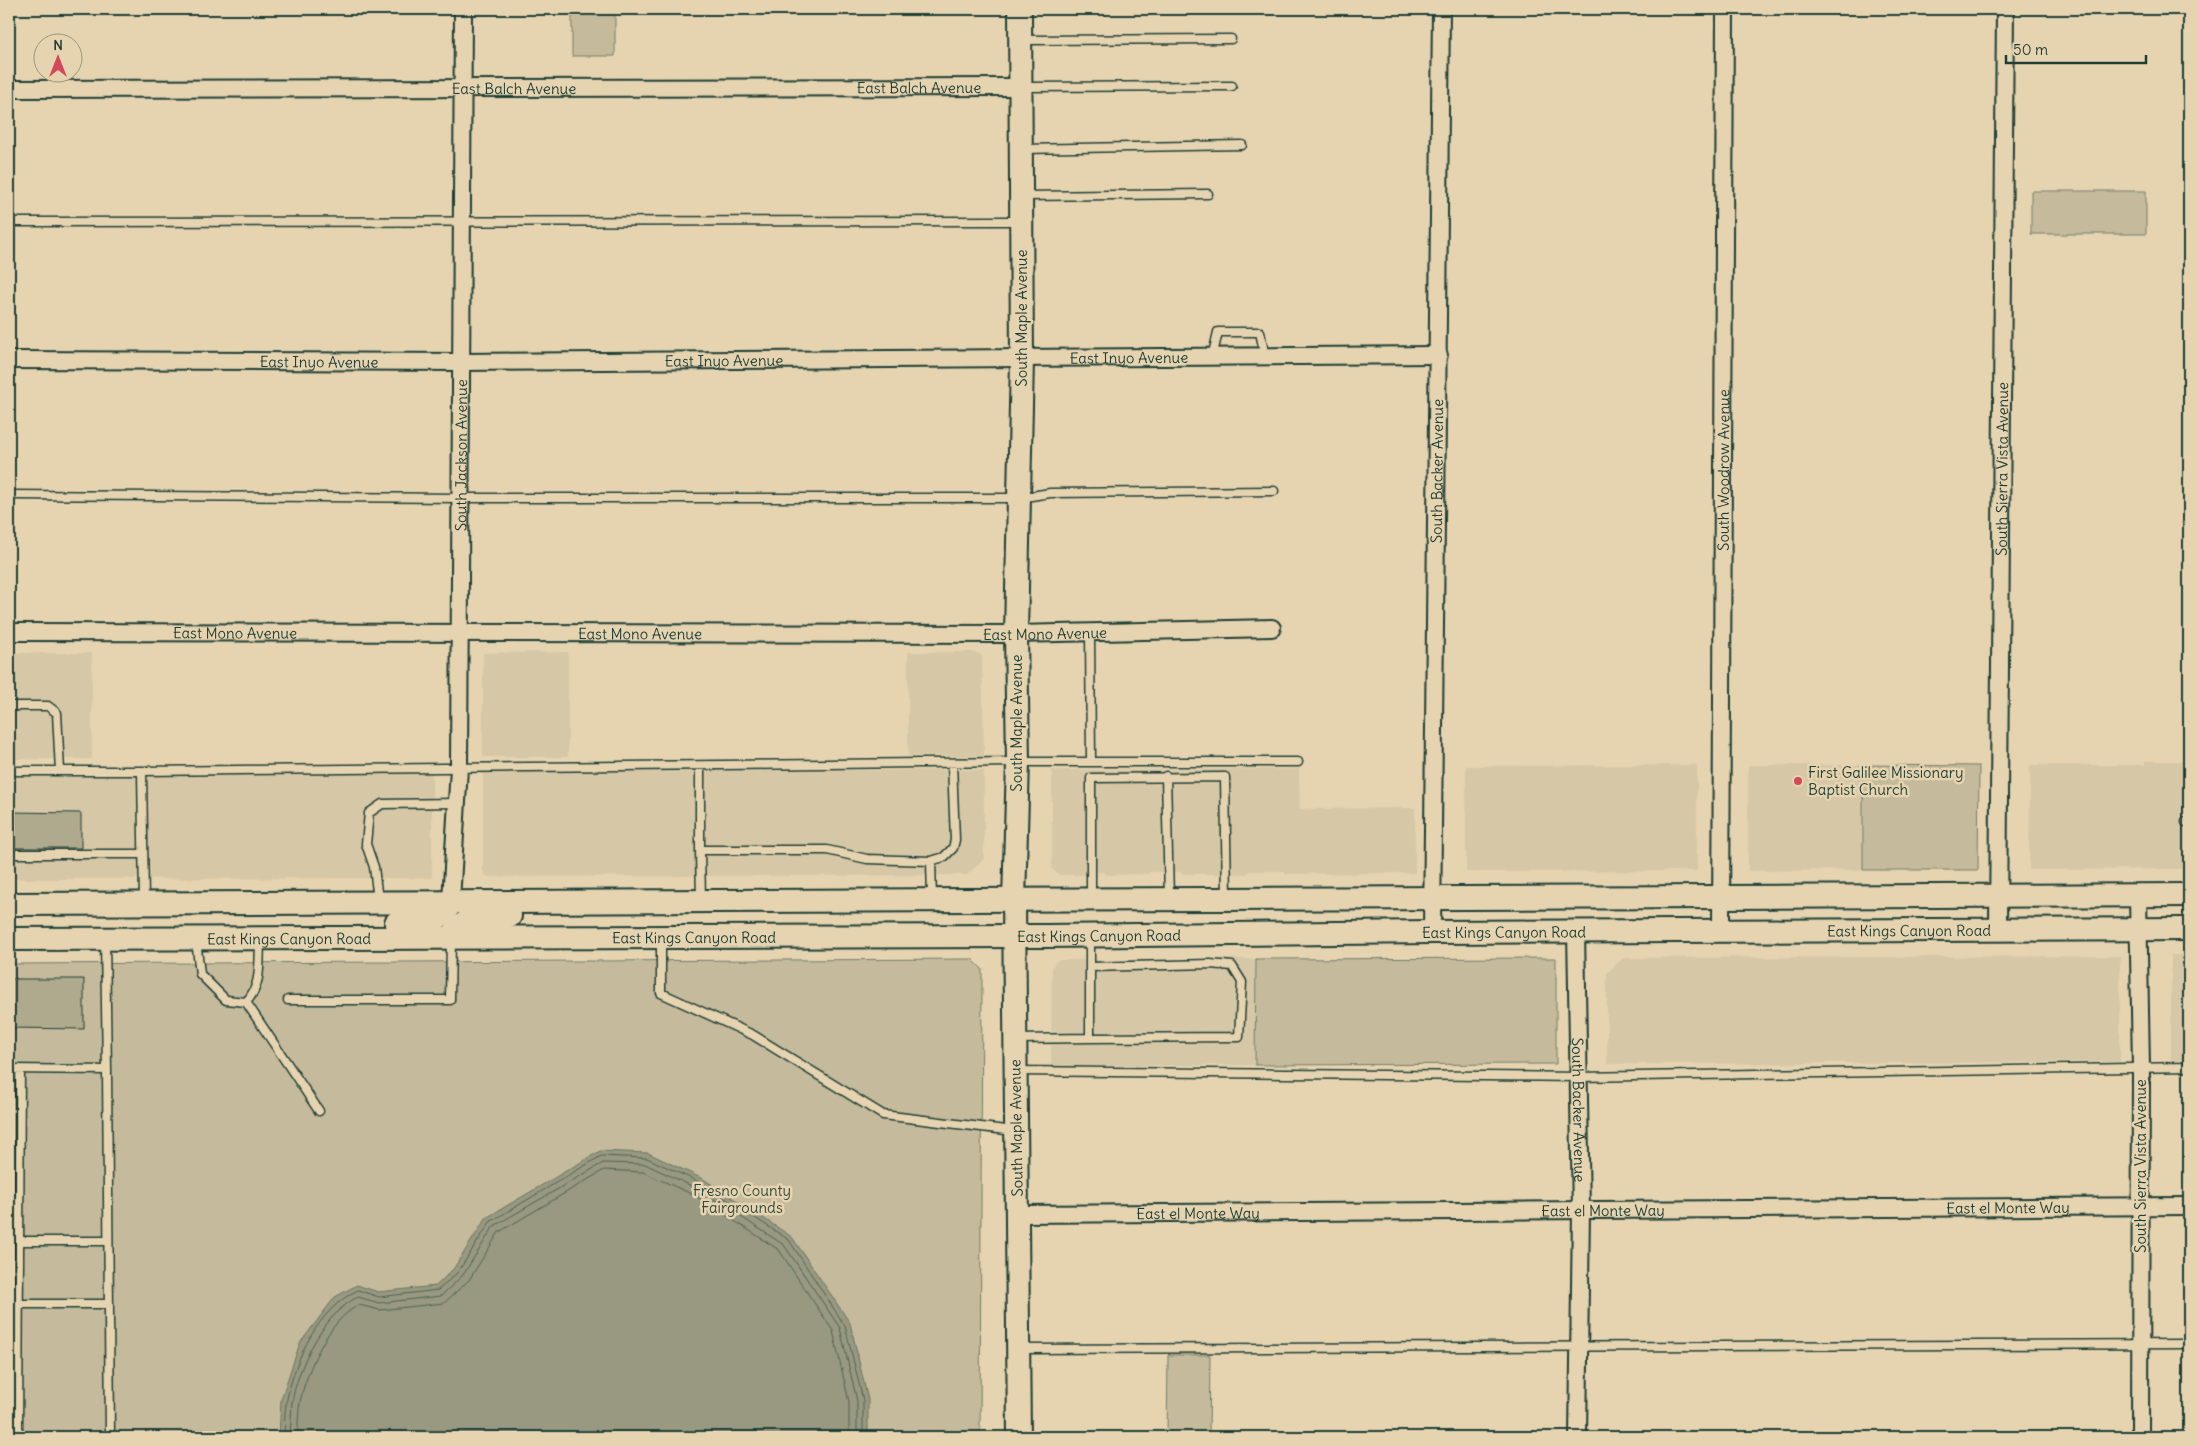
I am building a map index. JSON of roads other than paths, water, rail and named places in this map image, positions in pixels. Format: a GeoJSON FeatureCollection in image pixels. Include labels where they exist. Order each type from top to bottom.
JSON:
{"type":"FeatureCollection","features":[{"type":"Feature","properties":{"kind":"main road","name":"South Maple Avenue"},"geometry":{"type":"LineString","coordinates":[[1019,1437],[1014,900],[1018,762],[1016,634],[1022,360],[1020,9]]}},
{"type":"Feature","properties":{"kind":"main road"},"geometry":{"type":"LineString","coordinates":[[9,904],[2189,895]]}},
{"type":"Feature","properties":{"kind":"main road"},"geometry":{"type":"LineString","coordinates":[[196,938],[218,928],[236,924],[421,922],[435,920],[448,911],[451,901]]}},
{"type":"Feature","properties":{"kind":"main road"},"geometry":{"type":"LineString","coordinates":[[451,937],[460,924],[478,917],[606,916],[659,901]]}},
{"type":"Feature","properties":{"kind":"main road"},"geometry":{"type":"LineString","coordinates":[[9,917],[117,916],[144,904]]}},
{"type":"Feature","properties":{"kind":"main road","name":"East Kings Canyon Road"},"geometry":{"type":"LineString","coordinates":[[9,939],[2189,929]]}},
{"type":"Feature","properties":{"kind":"street","name":"South Jackson Avenue"},"geometry":{"type":"LineString","coordinates":[[451,901],[459,768],[463,9]]}},
{"type":"Feature","properties":{"kind":"street","name":"South Backer Avenue"},"geometry":{"type":"LineString","coordinates":[[1432,932],[1441,9]]}},
{"type":"Feature","properties":{"kind":"street","name":"South Woodrow Avenue"},"geometry":{"type":"LineString","coordinates":[[1721,931],[1725,9]]}},
{"type":"Feature","properties":{"kind":"street","name":"South Sierra Vista Avenue"},"geometry":{"type":"LineString","coordinates":[[1998,929],[2005,9]]}},
{"type":"Feature","properties":{"kind":"street","name":"East Balch Avenue"},"geometry":{"type":"LineString","coordinates":[[9,89],[1020,88]]}},
{"type":"Feature","properties":{"kind":"street","name":"East Inyo Avenue"},"geometry":{"type":"LineString","coordinates":[[9,360],[462,362],[1439,356]]}},
{"type":"Feature","properties":{"kind":"street","name":"East Mono Avenue"},"geometry":{"type":"LineString","coordinates":[[9,632],[1016,634],[1272,628]]}},
{"type":"Feature","properties":{"kind":"street","name":"South Sierra Vista Avenue"},"geometry":{"type":"LineString","coordinates":[[2138,895],[2141,1068],[2139,1206],[2140,1437]]}},
{"type":"Feature","properties":{"kind":"street","name":"South Backer Avenue"},"geometry":{"type":"LineString","coordinates":[[1576,932],[1581,1212],[1578,1437]]}},
{"type":"Feature","properties":{"kind":"street","name":"East el Monte Way"},"geometry":{"type":"LineString","coordinates":[[1018,1214],[1581,1212],[2189,1206]]}},
{"type":"Feature","properties":{"kind":"lane"},"geometry":{"type":"LineString","coordinates":[[1020,40],[1231,39]]}},
{"type":"Feature","properties":{"kind":"lane"},"geometry":{"type":"LineString","coordinates":[[1020,88],[1232,86]]}},
{"type":"Feature","properties":{"kind":"lane"},"geometry":{"type":"LineString","coordinates":[[1020,149],[1242,145]]}},
{"type":"Feature","properties":{"kind":"lane"},"geometry":{"type":"LineString","coordinates":[[1021,196],[1208,194]]}},
{"type":"Feature","properties":{"kind":"lane"},"geometry":{"type":"LineString","coordinates":[[9,222],[1021,222]]}},
{"type":"Feature","properties":{"kind":"lane"},"geometry":{"type":"LineString","coordinates":[[1212,358],[1218,332],[1260,332],[1265,357]]}},
{"type":"Feature","properties":{"kind":"lane"},"geometry":{"type":"LineString","coordinates":[[9,495],[461,498],[1019,498],[1050,493],[1274,491]]}},
{"type":"Feature","properties":{"kind":"lane"},"geometry":{"type":"LineString","coordinates":[[1090,632],[1090,762]]}},
{"type":"Feature","properties":{"kind":"lane"},"geometry":{"type":"LineString","coordinates":[[9,706],[48,706],[57,713],[60,771]]}},
{"type":"Feature","properties":{"kind":"lane"},"geometry":{"type":"LineString","coordinates":[[9,771],[1018,762],[1298,762]]}},
{"type":"Feature","properties":{"kind":"lane"},"geometry":{"type":"LineString","coordinates":[[700,850],[827,850],[867,859],[931,861],[944,857],[952,848],[955,840],[952,763]]}},
{"type":"Feature","properties":{"kind":"lane"},"geometry":{"type":"LineString","coordinates":[[700,766],[701,901]]}},
{"type":"Feature","properties":{"kind":"lane"},"geometry":{"type":"LineString","coordinates":[[142,771],[144,904]]}},
{"type":"Feature","properties":{"kind":"lane"},"geometry":{"type":"LineString","coordinates":[[1166,776],[1169,899]]}},
{"type":"Feature","properties":{"kind":"lane"},"geometry":{"type":"LineString","coordinates":[[1091,899],[1091,778],[1166,776],[1225,777],[1227,899]]}},
{"type":"Feature","properties":{"kind":"lane"},"geometry":{"type":"LineString","coordinates":[[379,902],[374,867],[366,844],[369,813],[382,804],[457,803]]}},
{"type":"Feature","properties":{"kind":"lane"},"geometry":{"type":"LineString","coordinates":[[9,854],[143,854]]}},
{"type":"Feature","properties":{"kind":"lane"},"geometry":{"type":"LineString","coordinates":[[931,861],[932,900]]}},
{"type":"Feature","properties":{"kind":"lane"},"geometry":{"type":"LineString","coordinates":[[1090,935],[1090,1038]]}},
{"type":"Feature","properties":{"kind":"lane"},"geometry":{"type":"LineString","coordinates":[[288,1000],[450,1000],[451,937]]}},
{"type":"Feature","properties":{"kind":"lane"},"geometry":{"type":"LineString","coordinates":[[661,937],[661,993],[753,1035],[883,1115],[1016,1131]]}},
{"type":"Feature","properties":{"kind":"lane"},"geometry":{"type":"LineString","coordinates":[[105,938],[110,1437]]}},
{"type":"Feature","properties":{"kind":"lane"},"geometry":{"type":"LineString","coordinates":[[196,938],[200,974],[226,1000],[246,1002]]}},
{"type":"Feature","properties":{"kind":"lane"},"geometry":{"type":"LineString","coordinates":[[246,1002],[254,994],[258,977],[260,938]]}},
{"type":"Feature","properties":{"kind":"lane"},"geometry":{"type":"LineString","coordinates":[[1015,1039],[1238,1037],[1242,982],[1232,966],[1210,964],[1090,967]]}},
{"type":"Feature","properties":{"kind":"lane"},"geometry":{"type":"LineString","coordinates":[[246,1002],[319,1111]]}},
{"type":"Feature","properties":{"kind":"lane"},"geometry":{"type":"LineString","coordinates":[[1015,1071],[1579,1077],[2189,1068]]}},
{"type":"Feature","properties":{"kind":"lane"},"geometry":{"type":"LineString","coordinates":[[9,1069],[107,1070]]}},
{"type":"Feature","properties":{"kind":"lane"},"geometry":{"type":"LineString","coordinates":[[18,1437],[20,1069]]}},
{"type":"Feature","properties":{"kind":"lane"},"geometry":{"type":"LineString","coordinates":[[19,1241],[108,1242]]}},
{"type":"Feature","properties":{"kind":"lane"},"geometry":{"type":"LineString","coordinates":[[19,1304],[108,1304]]}},
{"type":"Feature","properties":{"kind":"lane"},"geometry":{"type":"LineString","coordinates":[[1019,1349],[2189,1344]]}},
{"type":"Feature","properties":{"kind":"water"},"geometry":{"type":"Polygon","coordinates":[[[600,1151],[648,1153],[705,1180],[792,1237],[850,1323],[868,1400],[868,1437],[279,1437],[281,1399],[300,1343],[335,1297],[357,1285],[378,1292],[436,1286],[454,1268],[486,1218],[600,1151]]]}},
{"type":"Feature","properties":{"kind":"place","name":"First Galilee Missionary Baptist Church"},"geometry":{"type":"Point","coordinates":[1798,781]}},
{"type":"Feature","properties":{"kind":"park label","name":"Fresno County Fairgrounds"},"geometry":{"type":"Point","coordinates":[742,1198]}}]}
